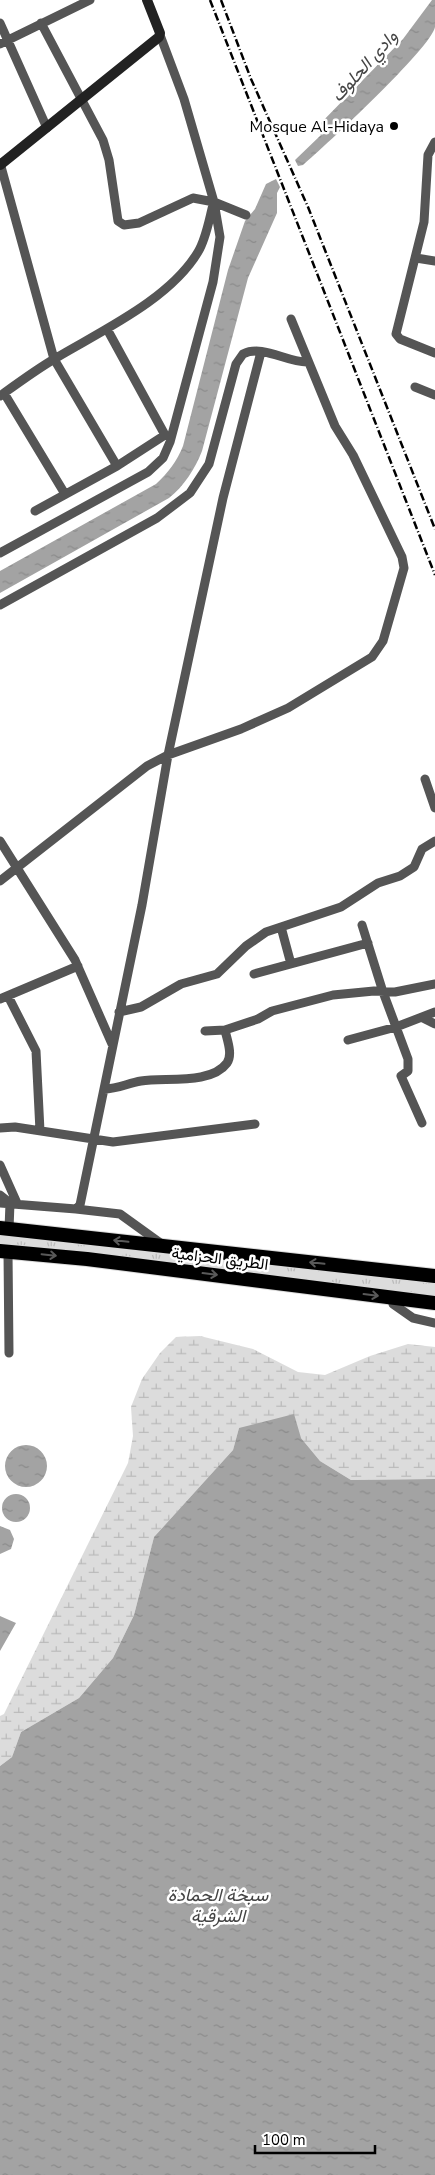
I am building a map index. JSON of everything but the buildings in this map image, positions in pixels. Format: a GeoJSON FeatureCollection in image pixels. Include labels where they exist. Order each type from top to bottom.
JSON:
{"type":"FeatureCollection","features":[{"type":"Feature","properties":{"kind":"highway","name":"الطريق الحزامية"},"geometry":{"type":"LineString","coordinates":[[5,1228],[435,1276]]}},
{"type":"Feature","properties":{"kind":"highway","name":"الطريق الحزامية"},"geometry":{"type":"LineString","coordinates":[[4,1252],[97,1260],[435,1303]]}},
{"type":"Feature","properties":{"kind":"main road"},"geometry":{"type":"LineString","coordinates":[[0,164],[160,35],[147,0]]}},
{"type":"Feature","properties":{"kind":"street"},"geometry":{"type":"LineString","coordinates":[[3,42],[90,0]]}},
{"type":"Feature","properties":{"kind":"street"},"geometry":{"type":"LineString","coordinates":[[41,23],[107,150],[118,221],[121,223],[138,223],[193,198],[214,202],[246,215]]}},
{"type":"Feature","properties":{"kind":"street"},"geometry":{"type":"LineString","coordinates":[[0,24],[3,42],[47,128]]}},
{"type":"Feature","properties":{"kind":"street"},"geometry":{"type":"LineString","coordinates":[[0,553],[140,476],[163,458],[170,442],[213,282],[220,237],[214,202],[184,99],[160,35]]}},
{"type":"Feature","properties":{"kind":"street"},"geometry":{"type":"LineString","coordinates":[[435,142],[428,154],[424,222],[396,336],[435,353]]}},
{"type":"Feature","properties":{"kind":"street"},"geometry":{"type":"LineString","coordinates":[[0,164],[54,359],[117,466]]}},
{"type":"Feature","properties":{"kind":"street"},"geometry":{"type":"LineString","coordinates":[[64,494],[2,395],[54,359],[107,329],[170,285],[185,270],[199,250],[214,202]]}},
{"type":"Feature","properties":{"kind":"street"},"geometry":{"type":"LineString","coordinates":[[199,250],[218,251]]}},
{"type":"Feature","properties":{"kind":"street"},"geometry":{"type":"LineString","coordinates":[[416,258],[435,261]]}},
{"type":"Feature","properties":{"kind":"street"},"geometry":{"type":"LineString","coordinates":[[0,881],[147,766],[168,755],[241,729],[304,699],[361,666],[372,657],[383,641],[404,568],[402,557],[353,455],[335,426],[291,319]]}},
{"type":"Feature","properties":{"kind":"street"},"geometry":{"type":"LineString","coordinates":[[35,511],[117,466],[164,437],[165,433],[107,329]]}},
{"type":"Feature","properties":{"kind":"street"},"geometry":{"type":"LineString","coordinates":[[0,605],[157,518],[190,493],[209,464],[238,359],[247,352],[261,352],[296,362],[308,362]]}},
{"type":"Feature","properties":{"kind":"street"},"geometry":{"type":"LineString","coordinates":[[76,1209],[80,1205],[94,1140],[112,1044],[142,905],[168,755],[223,498],[261,352]]}},
{"type":"Feature","properties":{"kind":"street"},"geometry":{"type":"LineString","coordinates":[[415,387],[435,395]]}},
{"type":"Feature","properties":{"kind":"street"},"geometry":{"type":"LineString","coordinates":[[425,779],[435,808]]}},
{"type":"Feature","properties":{"kind":"street"},"geometry":{"type":"LineString","coordinates":[[119,1012],[141,1007],[181,984],[217,974],[246,946],[266,932],[340,907],[378,883],[400,876],[414,867],[422,849],[435,840]]}},
{"type":"Feature","properties":{"kind":"street"},"geometry":{"type":"LineString","coordinates":[[0,841],[78,966],[112,1044]]}},
{"type":"Feature","properties":{"kind":"street"},"geometry":{"type":"LineString","coordinates":[[362,925],[409,1066],[401,1076],[422,1123]]}},
{"type":"Feature","properties":{"kind":"street"},"geometry":{"type":"LineString","coordinates":[[281,927],[291,964]]}},
{"type":"Feature","properties":{"kind":"street"},"geometry":{"type":"LineString","coordinates":[[254,974],[368,943]]}},
{"type":"Feature","properties":{"kind":"street"},"geometry":{"type":"LineString","coordinates":[[40,1131],[36,1051],[4,998],[78,966]]}},
{"type":"Feature","properties":{"kind":"street"},"geometry":{"type":"LineString","coordinates":[[205,1031],[225,1030],[258,1019],[272,1011],[333,994],[395,992],[435,984]]}},
{"type":"Feature","properties":{"kind":"street"},"geometry":{"type":"LineString","coordinates":[[348,1040],[396,1027],[435,1012]]}},
{"type":"Feature","properties":{"kind":"street"},"geometry":{"type":"LineString","coordinates":[[423,1018],[435,1024]]}},
{"type":"Feature","properties":{"kind":"street"},"geometry":{"type":"LineString","coordinates":[[104,1089],[115,1089],[140,1081],[200,1078],[222,1068],[228,1061],[230,1049],[225,1030]]}},
{"type":"Feature","properties":{"kind":"street"},"geometry":{"type":"LineString","coordinates":[[0,1128],[15,1127],[113,1142],[254,1124]]}},
{"type":"Feature","properties":{"kind":"street"},"geometry":{"type":"LineString","coordinates":[[0,1165],[13,1203],[5,1228]]}},
{"type":"Feature","properties":{"kind":"street"},"geometry":{"type":"LineString","coordinates":[[0,1195],[13,1203]]}},
{"type":"Feature","properties":{"kind":"street"},"geometry":{"type":"LineString","coordinates":[[0,1203],[120,1214],[164,1246]]}},
{"type":"Feature","properties":{"kind":"street"},"geometry":{"type":"LineString","coordinates":[[4,1252],[9,1353]]}},
{"type":"Feature","properties":{"kind":"street"},"geometry":{"type":"LineString","coordinates":[[392,1298],[393,1304],[413,1318],[435,1323]]}},
{"type":"Feature","properties":{"kind":"green space"},"geometry":{"type":"Polygon","coordinates":[[[0,1233],[435,1282],[435,1298],[0,1247],[0,1233]]]}},
{"type":"Feature","properties":{"kind":"green space"},"geometry":{"type":"Polygon","coordinates":[[[200,1336],[253,1349],[298,1372],[325,1375],[370,1356],[408,1344],[435,1347],[435,1479],[351,1480],[320,1461],[301,1438],[239,1428],[233,1450],[154,1537],[134,1615],[113,1658],[79,1698],[21,1732],[12,1757],[0,1766],[0,1716],[4,1714],[128,1463],[133,1436],[131,1407],[142,1379],[160,1353],[176,1337],[200,1336]]]}},
{"type":"Feature","properties":{"kind":"water"},"geometry":{"type":"Polygon","coordinates":[[[432,0],[435,0],[435,27],[416,55],[353,119],[303,165],[298,166],[295,160],[321,135],[315,129],[403,39],[432,0]]]}},
{"type":"Feature","properties":{"kind":"water"},"geometry":{"type":"Polygon","coordinates":[[[276,179],[280,187],[277,193],[277,213],[248,278],[202,451],[188,477],[169,498],[0,593],[0,571],[156,484],[175,462],[183,446],[228,270],[245,221],[255,209],[266,184],[276,179]]]}},
{"type":"Feature","properties":{"kind":"water","name":"سبخة الحمادة الشرقية"},"geometry":{"type":"Polygon","coordinates":[[[294,1414],[301,1438],[320,1461],[351,1480],[435,1479],[435,2175],[0,2175],[0,1766],[12,1757],[21,1732],[79,1698],[113,1658],[134,1615],[154,1537],[233,1450],[239,1428],[294,1414]]]}},
{"type":"Feature","properties":{"kind":"water"},"geometry":{"type":"Polygon","coordinates":[[[30,1445],[38,1448],[44,1454],[47,1466],[44,1478],[38,1484],[22,1487],[14,1484],[8,1478],[5,1462],[8,1454],[14,1448],[30,1445]]]}},
{"type":"Feature","properties":{"kind":"water"},"geometry":{"type":"Polygon","coordinates":[[[16,1494],[26,1498],[30,1508],[26,1518],[16,1522],[6,1518],[2,1508],[6,1498],[16,1494]]]}},
{"type":"Feature","properties":{"kind":"water"},"geometry":{"type":"Polygon","coordinates":[[[0,1526],[10,1530],[14,1539],[11,1549],[0,1554],[0,1526]]]}},
{"type":"Feature","properties":{"kind":"water"},"geometry":{"type":"Polygon","coordinates":[[[0,1616],[16,1623],[0,1651],[0,1616]]]}},
{"type":"Feature","properties":{"kind":"railway"},"geometry":{"type":"LineString","coordinates":[[210,0],[435,575]]}},
{"type":"Feature","properties":{"kind":"railway"},"geometry":{"type":"LineString","coordinates":[[221,0],[251,79],[308,207],[435,529]]}},
{"type":"Feature","properties":{"kind":"place","name":"Mosque Al-Hidaya"},"geometry":{"type":"Point","coordinates":[394,126]}},
{"type":"Feature","properties":{"kind":"water label","name":"وادي الحلوف"},"geometry":{"type":"Point","coordinates":[364,66]}}]}
